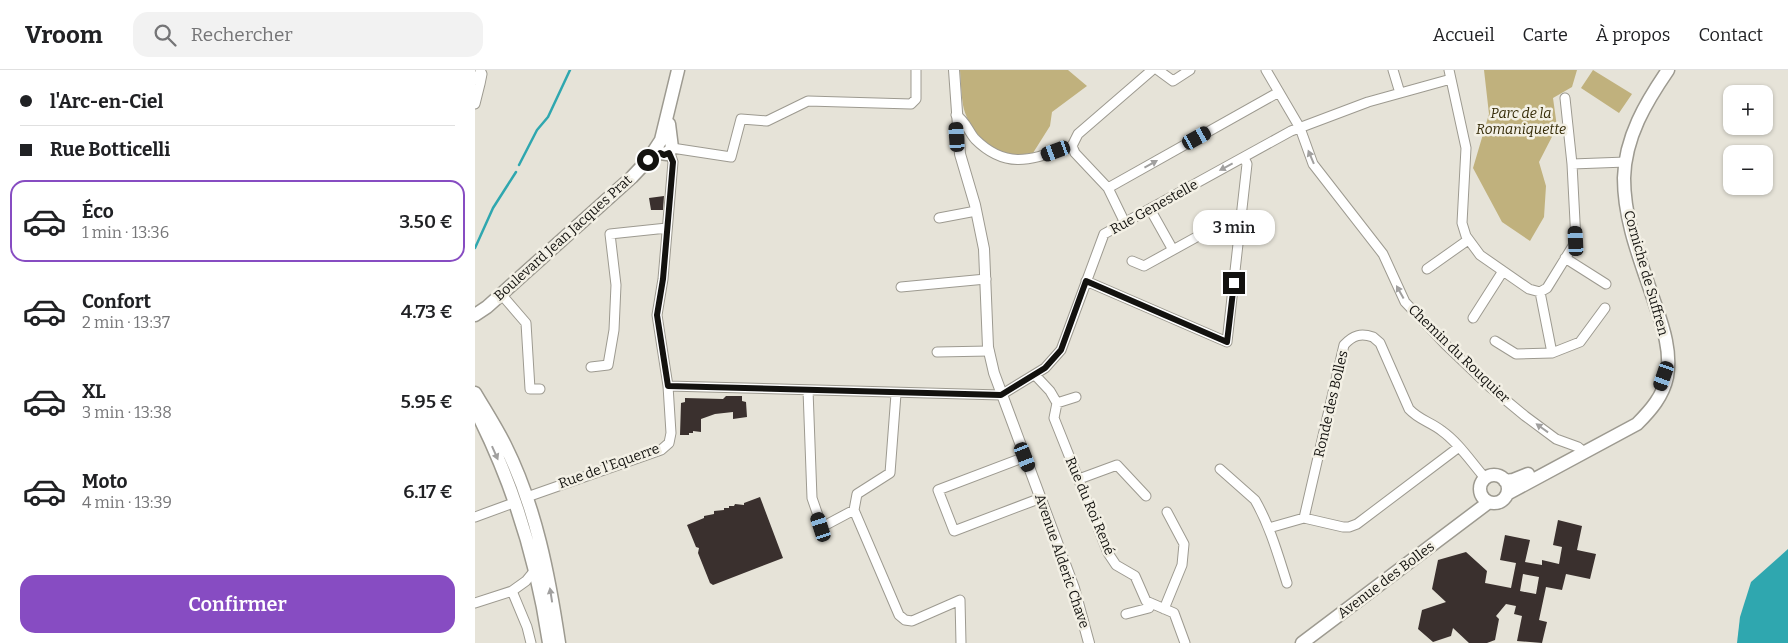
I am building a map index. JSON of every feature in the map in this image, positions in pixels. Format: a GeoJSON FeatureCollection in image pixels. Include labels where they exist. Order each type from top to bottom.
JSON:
{"type":"FeatureCollection","features":[{"type":"Feature","properties":{"kind":"main road","name":"Boulevard Jean Jacques Prat"},"geometry":{"type":"LineString","coordinates":[[475,315],[663,149],[668,114],[678,70]]}},
{"type":"Feature","properties":{"kind":"main road","name":"Corniche de Suffren"},"geometry":{"type":"LineString","coordinates":[[1581,450],[1637,424],[1650,411],[1662,390],[1668,366],[1665,333],[1635,246],[1627,213],[1624,177],[1634,128],[1646,102],[1668,70]]}},
{"type":"Feature","properties":{"kind":"main road"},"geometry":{"type":"LineString","coordinates":[[475,393],[505,446],[521,500],[549,580],[559,643]]}},
{"type":"Feature","properties":{"kind":"main road"},"geometry":{"type":"LineString","coordinates":[[475,409],[521,500],[549,643]]}},
{"type":"Feature","properties":{"kind":"main road"},"geometry":{"type":"LineString","coordinates":[[1505,481],[1524,476],[1581,450]]}},
{"type":"Feature","properties":{"kind":"main road"},"geometry":{"type":"LineString","coordinates":[[1507,494],[1505,481],[1499,476],[1494,475],[1485,478],[1480,486],[1485,498],[1498,502],[1507,494],[1581,450]]}},
{"type":"Feature","properties":{"kind":"main road","name":"Avenue des Bolles"},"geometry":{"type":"LineString","coordinates":[[1302,643],[1469,517],[1485,498]]}},
{"type":"Feature","properties":{"kind":"street"},"geometry":{"type":"LineString","coordinates":[[475,104],[478,80],[482,74],[480,70]]}},
{"type":"Feature","properties":{"kind":"street"},"geometry":{"type":"LineString","coordinates":[[663,149],[731,157],[741,119],[767,121],[808,102],[911,104],[916,99],[916,70]]}},
{"type":"Feature","properties":{"kind":"street","name":"Avenue Alderic Chave"},"geometry":{"type":"LineString","coordinates":[[954,70],[960,154],[976,211],[984,249],[989,351],[1001,395],[1074,588],[1089,643]]}},
{"type":"Feature","properties":{"kind":"street"},"geometry":{"type":"LineString","coordinates":[[956,115],[963,120],[975,138],[1003,158],[1016,161],[1035,159],[1072,146],[1078,134],[1152,70]]}},
{"type":"Feature","properties":{"kind":"street"},"geometry":{"type":"LineString","coordinates":[[1157,70],[1173,81],[1190,70]]}},
{"type":"Feature","properties":{"kind":"street","name":"Chemin du Rouquier"},"geometry":{"type":"LineString","coordinates":[[1266,70],[1300,128],[1313,164],[1383,254],[1405,302],[1445,344],[1497,393],[1556,439],[1581,450]]}},
{"type":"Feature","properties":{"kind":"street"},"geometry":{"type":"LineString","coordinates":[[1393,70],[1400,93]]}},
{"type":"Feature","properties":{"kind":"street"},"geometry":{"type":"LineString","coordinates":[[1450,75],[1466,148],[1462,223],[1468,240],[1480,255],[1529,290],[1541,292],[1547,288],[1576,241],[1572,164],[1565,98]]}},
{"type":"Feature","properties":{"kind":"street","name":"Rue Genestelle"},"geometry":{"type":"LineString","coordinates":[[1001,395],[1045,368],[1061,350],[1104,234],[1300,128],[1368,102],[1450,75]]}},
{"type":"Feature","properties":{"kind":"street"},"geometry":{"type":"LineString","coordinates":[[1108,188],[1279,92]]}},
{"type":"Feature","properties":{"kind":"street"},"geometry":{"type":"LineString","coordinates":[[1072,146],[1075,153],[1108,188],[1125,223]]}},
{"type":"Feature","properties":{"kind":"street","name":"Rue de l'Equerre"},"geometry":{"type":"LineString","coordinates":[[475,517],[661,450],[671,443],[668,386],[657,315],[663,279],[673,162],[663,149]]}},
{"type":"Feature","properties":{"kind":"street"},"geometry":{"type":"LineString","coordinates":[[1086,281],[1227,342],[1247,164],[1244,158]]}},
{"type":"Feature","properties":{"kind":"street"},"geometry":{"type":"LineString","coordinates":[[1572,164],[1626,162]]}},
{"type":"Feature","properties":{"kind":"street"},"geometry":{"type":"LineString","coordinates":[[1150,209],[1173,250]]}},
{"type":"Feature","properties":{"kind":"street"},"geometry":{"type":"LineString","coordinates":[[939,218],[976,211]]}},
{"type":"Feature","properties":{"kind":"street"},"geometry":{"type":"LineString","coordinates":[[591,367],[608,366],[614,330],[616,285],[611,234],[667,228]]}},
{"type":"Feature","properties":{"kind":"street"},"geometry":{"type":"LineString","coordinates":[[1132,261],[1144,266],[1202,234]]}},
{"type":"Feature","properties":{"kind":"street"},"geometry":{"type":"LineString","coordinates":[[1427,270],[1468,240]]}},
{"type":"Feature","properties":{"kind":"street"},"geometry":{"type":"LineString","coordinates":[[1565,258],[1606,284]]}},
{"type":"Feature","properties":{"kind":"street"},"geometry":{"type":"LineString","coordinates":[[1473,318],[1503,271]]}},
{"type":"Feature","properties":{"kind":"street"},"geometry":{"type":"LineString","coordinates":[[901,287],[986,279]]}},
{"type":"Feature","properties":{"kind":"street"},"geometry":{"type":"LineString","coordinates":[[1541,292],[1551,353]]}},
{"type":"Feature","properties":{"kind":"street"},"geometry":{"type":"LineString","coordinates":[[501,294],[525,323],[530,389],[540,389]]}},
{"type":"Feature","properties":{"kind":"street"},"geometry":{"type":"LineString","coordinates":[[1495,341],[1516,354],[1551,353],[1580,342],[1605,308]]}},
{"type":"Feature","properties":{"kind":"street","name":"Ronde des Bolles"},"geometry":{"type":"LineString","coordinates":[[1304,518],[1344,345],[1357,335],[1373,336],[1379,343],[1409,409],[1416,417],[1442,430],[1485,478]]}},
{"type":"Feature","properties":{"kind":"street"},"geometry":{"type":"LineString","coordinates":[[937,352],[989,351]]}},
{"type":"Feature","properties":{"kind":"street"},"geometry":{"type":"LineString","coordinates":[[1035,375],[1050,391],[1057,402],[1077,397]]}},
{"type":"Feature","properties":{"kind":"street"},"geometry":{"type":"LineString","coordinates":[[668,386],[896,394],[1001,395]]}},
{"type":"Feature","properties":{"kind":"street"},"geometry":{"type":"LineString","coordinates":[[808,390],[812,498],[821,527],[854,510]]}},
{"type":"Feature","properties":{"kind":"street"},"geometry":{"type":"LineString","coordinates":[[896,394],[890,473],[857,494],[854,510],[899,615],[905,620],[912,621],[959,600],[961,643]]}},
{"type":"Feature","properties":{"kind":"street","name":"Rue du Roi René"},"geometry":{"type":"LineString","coordinates":[[1057,402],[1054,418],[1108,553],[1116,565],[1135,576],[1146,600],[1151,603]]}},
{"type":"Feature","properties":{"kind":"street"},"geometry":{"type":"LineString","coordinates":[[1269,528],[1304,518],[1343,527],[1357,524],[1459,447]]}},
{"type":"Feature","properties":{"kind":"street"},"geometry":{"type":"LineString","coordinates":[[1025,457],[938,490],[954,531],[1041,498]]}},
{"type":"Feature","properties":{"kind":"street"},"geometry":{"type":"LineString","coordinates":[[1079,480],[1117,465],[1146,496]]}},
{"type":"Feature","properties":{"kind":"street"},"geometry":{"type":"LineString","coordinates":[[1220,469],[1255,500],[1269,528],[1287,583]]}},
{"type":"Feature","properties":{"kind":"street"},"geometry":{"type":"LineString","coordinates":[[1164,609],[1182,565],[1184,544],[1167,512]]}},
{"type":"Feature","properties":{"kind":"street"},"geometry":{"type":"LineString","coordinates":[[475,603],[512,591],[526,581],[535,570]]}},
{"type":"Feature","properties":{"kind":"street"},"geometry":{"type":"LineString","coordinates":[[512,591],[527,627],[531,643]]}},
{"type":"Feature","properties":{"kind":"street"},"geometry":{"type":"LineString","coordinates":[[1126,614],[1149,608],[1151,603],[1174,613],[1185,643]]}},
{"type":"Feature","properties":{"kind":"green space"},"geometry":{"type":"Polygon","coordinates":[[[960,70],[1068,70],[1087,86],[1052,112],[1050,126],[1033,153],[1013,155],[996,150],[988,145],[969,122],[963,105],[960,70]]]}},
{"type":"Feature","properties":{"kind":"green space","name":"Parc de la Romaniquette"},"geometry":{"type":"Polygon","coordinates":[[[1484,70],[1577,70],[1572,87],[1553,98],[1557,127],[1539,162],[1546,186],[1544,217],[1530,241],[1502,222],[1473,168],[1489,114],[1484,70]]]}},
{"type":"Feature","properties":{"kind":"green space"},"geometry":{"type":"Polygon","coordinates":[[[1593,70],[1632,94],[1619,113],[1581,88],[1593,70]]]}},
{"type":"Feature","properties":{"kind":"water"},"geometry":{"type":"Polygon","coordinates":[[[1788,549],[1788,643],[1737,643],[1740,617],[1751,582],[1788,549]]]}},
{"type":"Feature","properties":{"kind":"building"},"geometry":{"type":"Polygon","coordinates":[[[664,196],[663,210],[651,210],[649,198],[664,196]]]}},
{"type":"Feature","properties":{"kind":"building"},"geometry":{"type":"Polygon","coordinates":[[[726,396],[742,396],[742,401],[746,402],[747,417],[733,419],[733,412],[715,414],[701,419],[701,432],[693,431],[689,435],[680,435],[681,403],[685,402],[685,398],[723,399],[726,396]]]}},
{"type":"Feature","properties":{"kind":"building"},"geometry":{"type":"Polygon","coordinates":[[[760,497],[783,558],[713,585],[710,583],[698,553],[699,548],[696,547],[687,525],[704,518],[704,516],[714,514],[714,511],[724,510],[724,508],[729,508],[729,506],[734,506],[735,504],[744,505],[744,503],[760,497]]]}},
{"type":"Feature","properties":{"kind":"building"},"geometry":{"type":"Polygon","coordinates":[[[1558,520],[1582,526],[1577,550],[1596,554],[1590,579],[1566,574],[1562,590],[1546,587],[1539,620],[1547,622],[1542,643],[1517,641],[1522,616],[1514,614],[1516,606],[1506,604],[1496,616],[1499,619],[1495,640],[1487,643],[1469,643],[1453,628],[1451,636],[1433,642],[1418,629],[1422,610],[1446,602],[1432,589],[1438,560],[1466,552],[1487,571],[1485,583],[1511,588],[1516,563],[1500,560],[1505,535],[1530,540],[1525,562],[1542,565],[1542,560],[1559,564],[1562,547],[1553,545],[1558,520]],[[1523,574],[1520,591],[1536,594],[1539,577],[1523,574]]]}},
{"type":"Feature","properties":{"kind":"waterway"},"geometry":{"type":"LineString","coordinates":[[519,165],[537,130],[548,117],[570,70]]}},
{"type":"Feature","properties":{"kind":"waterway"},"geometry":{"type":"LineString","coordinates":[[475,248],[493,208],[516,172]]}},
{"type":"Feature","properties":{"kind":"route"},"geometry":{"type":"LineString","coordinates":[[648,160],[660,153],[664,155],[669,153],[673,162],[663,279],[657,315],[668,386],[896,394],[1001,395],[1045,368],[1061,350],[1086,281],[1227,342],[1234,283]]}}]}
